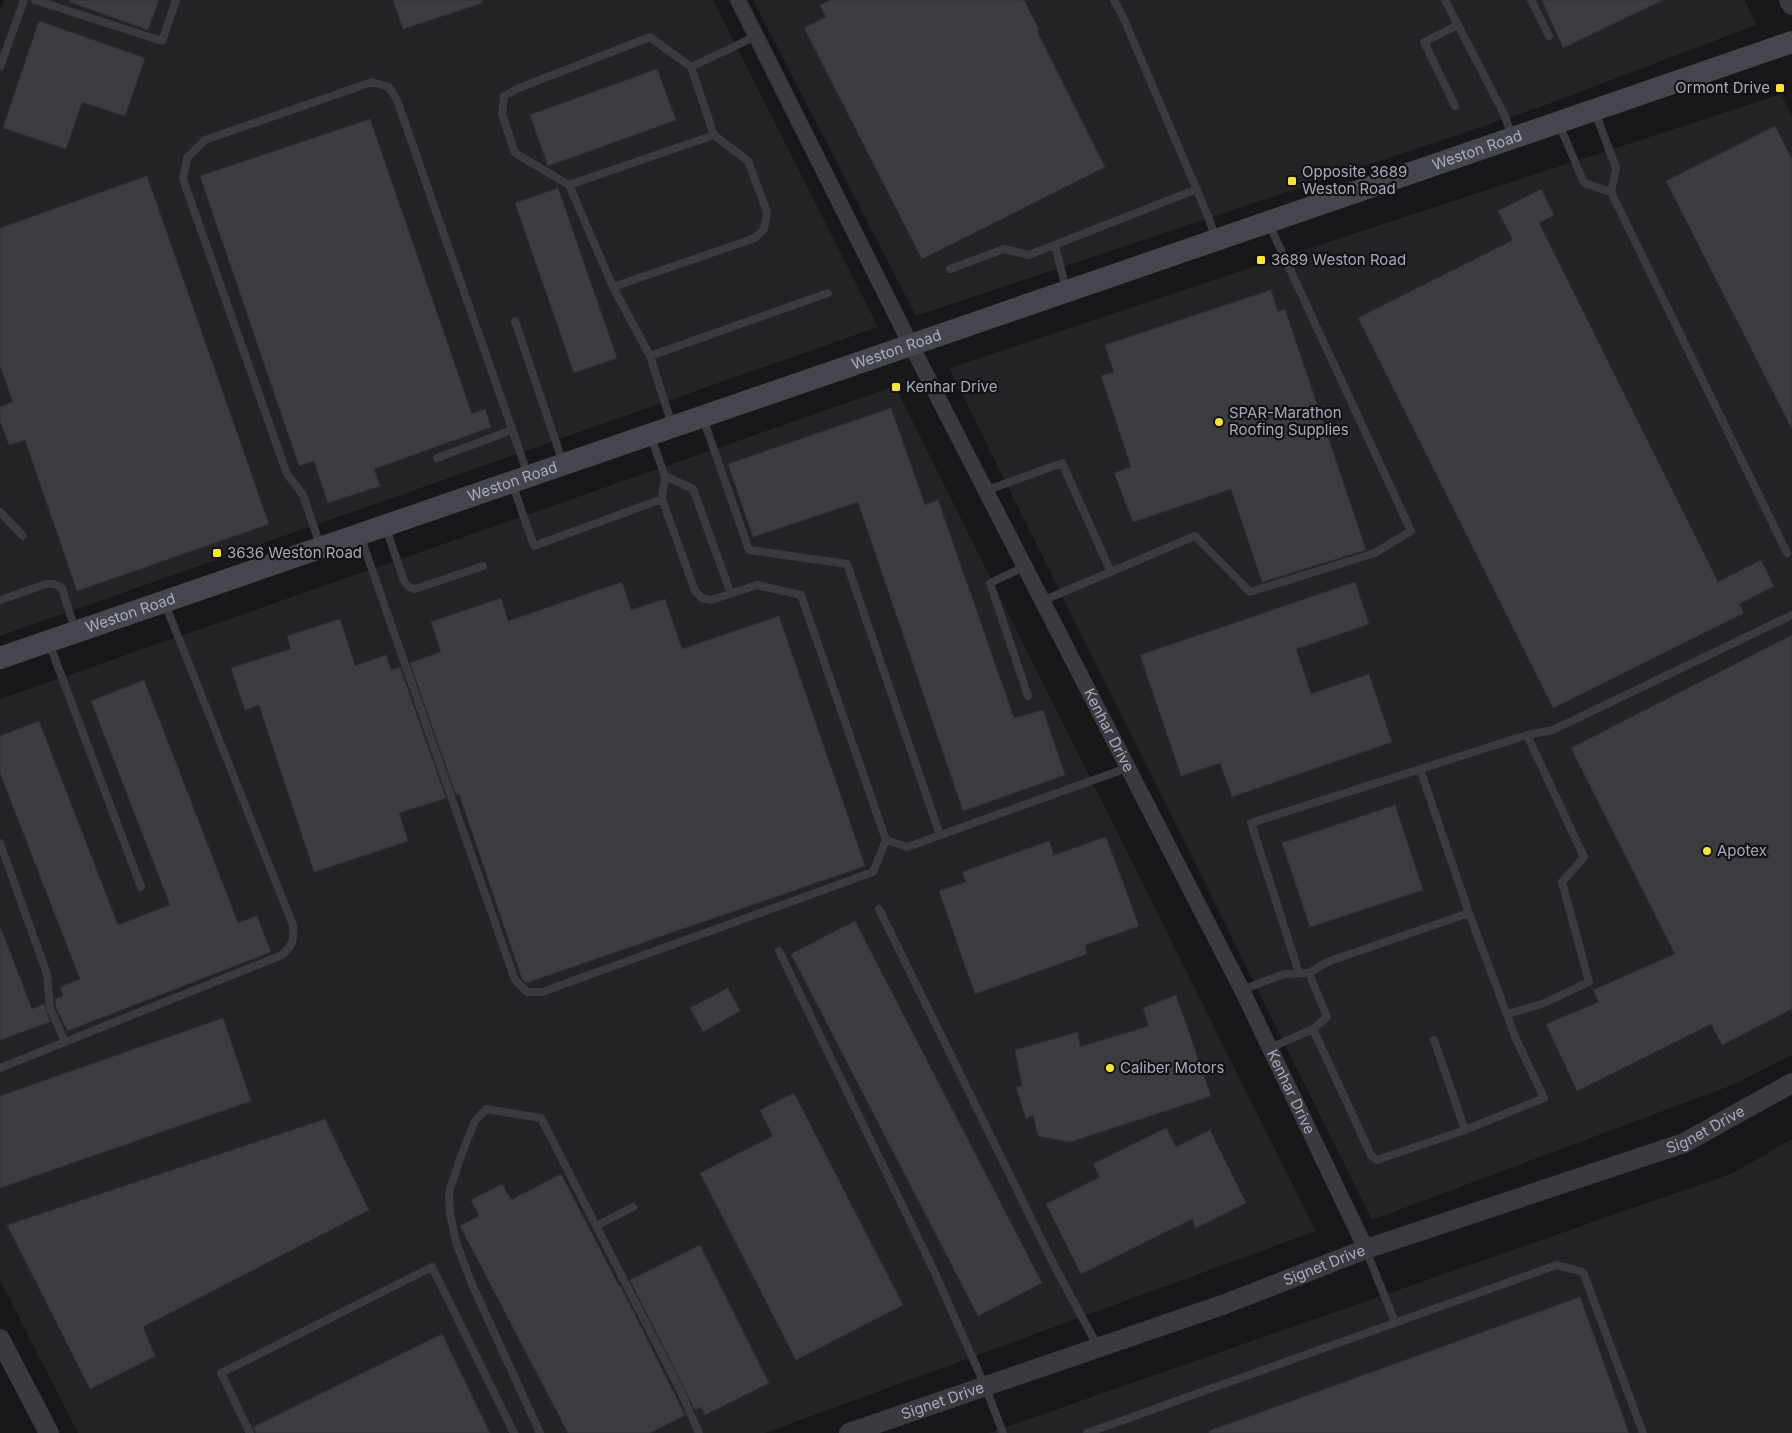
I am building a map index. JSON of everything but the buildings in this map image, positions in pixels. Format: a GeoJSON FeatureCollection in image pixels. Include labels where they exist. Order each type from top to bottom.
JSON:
{"type":"FeatureCollection","features":[{"type":"Feature","properties":{"kind":"main road","name":"Weston Road"},"geometry":{"type":"LineString","coordinates":[[0,658],[1792,42]]}},
{"type":"Feature","properties":{"kind":"street"},"geometry":{"type":"LineString","coordinates":[[1789,0],[1792,5]]}},
{"type":"Feature","properties":{"kind":"street","name":"Kenhar Drive"},"geometry":{"type":"LineString","coordinates":[[742,3],[756,36],[911,345],[1242,990],[1366,1248]]}},
{"type":"Feature","properties":{"kind":"street","name":"Signet Drive"},"geometry":{"type":"LineString","coordinates":[[849,1433],[1225,1304],[1366,1248],[1684,1143],[1792,1084]]}},
{"type":"Feature","properties":{"kind":"street"},"geometry":{"type":"LineString","coordinates":[[0,1339],[49,1433]]}},
{"type":"Feature","properties":{"kind":"lane"},"geometry":{"type":"LineString","coordinates":[[0,67],[24,0]]}},
{"type":"Feature","properties":{"kind":"lane"},"geometry":{"type":"LineString","coordinates":[[35,0],[162,41],[176,0]]}},
{"type":"Feature","properties":{"kind":"lane"},"geometry":{"type":"LineString","coordinates":[[1114,0],[1124,19],[1217,240]]}},
{"type":"Feature","properties":{"kind":"lane"},"geometry":{"type":"LineString","coordinates":[[1445,0],[1504,114],[1513,138]]}},
{"type":"Feature","properties":{"kind":"lane"},"geometry":{"type":"LineString","coordinates":[[1531,0],[1549,36]]}},
{"type":"Feature","properties":{"kind":"lane"},"geometry":{"type":"LineString","coordinates":[[1455,106],[1424,42],[1458,25]]}},
{"type":"Feature","properties":{"kind":"lane"},"geometry":{"type":"LineString","coordinates":[[691,67],[756,36]]}},
{"type":"Feature","properties":{"kind":"lane"},"geometry":{"type":"LineString","coordinates":[[613,287],[755,238],[764,229],[767,212],[748,161],[714,135],[691,67],[650,37],[519,88],[504,96],[502,114],[515,153],[569,185],[613,287],[650,356],[672,427]]}},
{"type":"Feature","properties":{"kind":"lane"},"geometry":{"type":"LineString","coordinates":[[321,548],[303,495],[287,474],[183,179],[187,158],[205,140],[372,82],[388,87],[397,100],[512,430],[534,546],[662,499]]}},
{"type":"Feature","properties":{"kind":"lane"},"geometry":{"type":"LineString","coordinates":[[1595,110],[1616,168],[1611,192],[1787,553]]}},
{"type":"Feature","properties":{"kind":"lane"},"geometry":{"type":"LineString","coordinates":[[1558,122],[1584,183],[1611,192]]}},
{"type":"Feature","properties":{"kind":"lane"},"geometry":{"type":"LineString","coordinates":[[569,185],[714,135]]}},
{"type":"Feature","properties":{"kind":"lane"},"geometry":{"type":"LineString","coordinates":[[950,269],[1004,249],[1030,255],[1196,189]]}},
{"type":"Feature","properties":{"kind":"lane"},"geometry":{"type":"LineString","coordinates":[[1042,601],[1195,536],[1250,592],[1375,553],[1411,531],[1268,223]]}},
{"type":"Feature","properties":{"kind":"lane"},"geometry":{"type":"LineString","coordinates":[[1055,245],[1067,292]]}},
{"type":"Feature","properties":{"kind":"lane"},"geometry":{"type":"LineString","coordinates":[[650,356],[828,293]]}},
{"type":"Feature","properties":{"kind":"lane"},"geometry":{"type":"LineString","coordinates":[[515,321],[564,465]]}},
{"type":"Feature","properties":{"kind":"lane"},"geometry":{"type":"LineString","coordinates":[[702,417],[749,550],[847,564],[940,835]]}},
{"type":"Feature","properties":{"kind":"lane"},"geometry":{"type":"LineString","coordinates":[[437,458],[512,430]]}},
{"type":"Feature","properties":{"kind":"lane"},"geometry":{"type":"LineString","coordinates":[[360,534],[515,980],[527,992],[542,992],[873,872],[886,840],[801,595],[757,584],[711,600],[702,598],[695,591],[662,499],[665,476],[650,435]]}},
{"type":"Feature","properties":{"kind":"lane"},"geometry":{"type":"LineString","coordinates":[[986,491],[1062,463],[1111,572]]}},
{"type":"Feature","properties":{"kind":"lane"},"geometry":{"type":"LineString","coordinates":[[665,476],[693,489],[731,594]]}},
{"type":"Feature","properties":{"kind":"lane"},"geometry":{"type":"LineString","coordinates":[[0,512],[24,536]]}},
{"type":"Feature","properties":{"kind":"lane"},"geometry":{"type":"LineString","coordinates":[[385,526],[404,582],[409,587],[415,589],[484,566]]}},
{"type":"Feature","properties":{"kind":"lane"},"geometry":{"type":"LineString","coordinates":[[1024,567],[990,583],[1028,696]]}},
{"type":"Feature","properties":{"kind":"lane"},"geometry":{"type":"LineString","coordinates":[[0,600],[46,584],[54,584],[62,588],[76,632]]}},
{"type":"Feature","properties":{"kind":"lane"},"geometry":{"type":"LineString","coordinates":[[0,1068],[282,955],[291,947],[294,935],[293,925],[164,602]]}},
{"type":"Feature","properties":{"kind":"lane"},"geometry":{"type":"LineString","coordinates":[[1299,973],[1251,823],[1527,734],[1553,730],[1792,615]]}},
{"type":"Feature","properties":{"kind":"lane"},"geometry":{"type":"LineString","coordinates":[[48,642],[141,887]]}},
{"type":"Feature","properties":{"kind":"lane"},"geometry":{"type":"LineString","coordinates":[[1507,1014],[1542,1004],[1589,982],[1562,882],[1584,857],[1527,734]]}},
{"type":"Feature","properties":{"kind":"lane"},"geometry":{"type":"LineString","coordinates":[[886,840],[907,847],[1127,768]]}},
{"type":"Feature","properties":{"kind":"lane"},"geometry":{"type":"LineString","coordinates":[[1313,1029],[1371,1155],[1376,1160],[1465,1130],[1544,1098],[1516,1039],[1469,914],[1420,769]]}},
{"type":"Feature","properties":{"kind":"lane"},"geometry":{"type":"LineString","coordinates":[[0,843],[47,974],[50,1008],[65,1042]]}},
{"type":"Feature","properties":{"kind":"lane"},"geometry":{"type":"LineString","coordinates":[[879,909],[1054,1266],[1098,1347]]}},
{"type":"Feature","properties":{"kind":"lane"},"geometry":{"type":"LineString","coordinates":[[1242,990],[1284,974],[1309,973],[1326,962],[1469,914]]}},
{"type":"Feature","properties":{"kind":"lane"},"geometry":{"type":"LineString","coordinates":[[779,951],[934,1271],[985,1386],[1003,1433]]}},
{"type":"Feature","properties":{"kind":"lane"},"geometry":{"type":"LineString","coordinates":[[1270,1048],[1313,1029],[1327,1018],[1309,973]]}},
{"type":"Feature","properties":{"kind":"lane"},"geometry":{"type":"LineString","coordinates":[[1434,1040],[1465,1130]]}},
{"type":"Feature","properties":{"kind":"lane"},"geometry":{"type":"LineString","coordinates":[[540,1433],[471,1282],[456,1242],[450,1213],[449,1192],[462,1153],[475,1121],[486,1109],[541,1118],[680,1390],[699,1433]]}},
{"type":"Feature","properties":{"kind":"lane"},"geometry":{"type":"LineString","coordinates":[[596,1226],[632,1208]]}},
{"type":"Feature","properties":{"kind":"lane"},"geometry":{"type":"LineString","coordinates":[[1366,1248],[1396,1322]]}},
{"type":"Feature","properties":{"kind":"lane"},"geometry":{"type":"LineString","coordinates":[[1087,1433],[1558,1265],[1583,1272],[1643,1433]]}},
{"type":"Feature","properties":{"kind":"lane"},"geometry":{"type":"LineString","coordinates":[[250,1433],[221,1373],[432,1267],[514,1433]]}},
{"type":"Feature","properties":{"kind":"shaded area"},"geometry":{"type":"Polygon","coordinates":[[[4,0],[713,0],[878,327],[0,636],[0,11],[4,0]]]}},
{"type":"Feature","properties":{"kind":"shaded area"},"geometry":{"type":"Polygon","coordinates":[[[753,0],[1745,0],[1756,25],[1543,106],[916,316],[753,0]]]}},
{"type":"Feature","properties":{"kind":"shaded area"},"geometry":{"type":"Polygon","coordinates":[[[1781,94],[1792,116],[1792,1055],[1735,1084],[1372,1220],[949,368],[1781,94]]]}},
{"type":"Feature","properties":{"kind":"shaded area"},"geometry":{"type":"Polygon","coordinates":[[[895,386],[1316,1231],[765,1433],[78,1433],[0,1280],[0,699],[895,386]]]}},
{"type":"Feature","properties":{"kind":"shaded area"},"geometry":{"type":"Polygon","coordinates":[[[1792,1139],[1792,1433],[989,1433],[1733,1173],[1792,1139]]]}},
{"type":"Feature","properties":{"kind":"place","name":"Ormont Drive"},"geometry":{"type":"Point","coordinates":[1780,88]}},
{"type":"Feature","properties":{"kind":"place","name":"Opposite 3689 Weston Road"},"geometry":{"type":"Point","coordinates":[1292,181]}},
{"type":"Feature","properties":{"kind":"place","name":"3689 Weston Road"},"geometry":{"type":"Point","coordinates":[1261,260]}},
{"type":"Feature","properties":{"kind":"place","name":"Kenhar Drive"},"geometry":{"type":"Point","coordinates":[896,387]}},
{"type":"Feature","properties":{"kind":"place","name":"SPAR-Marathon Roofing Supplies"},"geometry":{"type":"Point","coordinates":[1219,422]}},
{"type":"Feature","properties":{"kind":"place","name":"3636 Weston Road"},"geometry":{"type":"Point","coordinates":[217,553]}},
{"type":"Feature","properties":{"kind":"place","name":"Apotex"},"geometry":{"type":"Point","coordinates":[1707,851]}},
{"type":"Feature","properties":{"kind":"place","name":"Caliber Motors"},"geometry":{"type":"Point","coordinates":[1110,1068]}}]}
